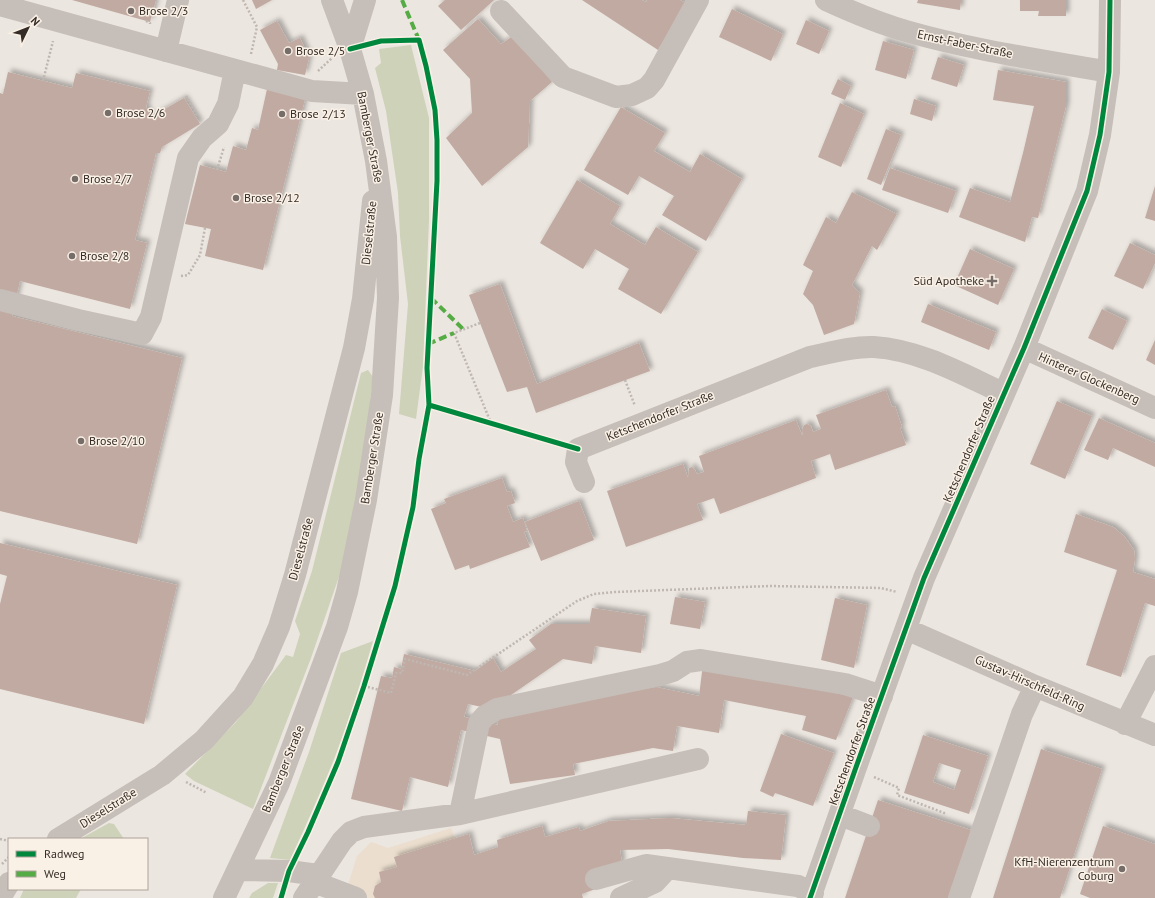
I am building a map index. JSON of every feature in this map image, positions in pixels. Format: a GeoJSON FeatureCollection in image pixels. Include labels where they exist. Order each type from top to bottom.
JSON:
{"type":"FeatureCollection","features":[{"type":"Feature","properties":{"kind":"street"},"geometry":{"type":"LineString","coordinates":[[166,51],[178,0]]}},
{"type":"Feature","properties":{"kind":"street","name":"Bamberger Straße"},"geometry":{"type":"LineString","coordinates":[[224,898],[279,783],[334,635],[347,592],[360,530],[377,436],[382,395],[388,298],[386,237],[376,162],[363,94],[350,50],[332,0]]}},
{"type":"Feature","properties":{"kind":"street"},"geometry":{"type":"LineString","coordinates":[[350,50],[365,0]]}},
{"type":"Feature","properties":{"kind":"street"},"geometry":{"type":"LineString","coordinates":[[501,11],[563,78],[616,97],[632,95],[647,88],[654,80],[698,0]]}},
{"type":"Feature","properties":{"kind":"street","name":"Ernst-Faber-Straße"},"geometry":{"type":"LineString","coordinates":[[826,0],[858,15],[906,31],[975,47],[1109,72]]}},
{"type":"Feature","properties":{"kind":"street","name":"Ketschendorfer Straße"},"geometry":{"type":"LineString","coordinates":[[812,895],[917,597],[1024,348],[1087,191],[1100,135],[1109,72],[1110,0]]}},
{"type":"Feature","properties":{"kind":"street"},"geometry":{"type":"LineString","coordinates":[[0,5],[312,91],[363,94]]}},
{"type":"Feature","properties":{"kind":"street"},"geometry":{"type":"LineString","coordinates":[[0,300],[78,320],[142,334],[151,317],[188,158],[202,138],[218,124],[228,104],[235,70]]}},
{"type":"Feature","properties":{"kind":"street","name":"Dieselstraße"},"geometry":{"type":"LineString","coordinates":[[60,838],[162,775],[204,740],[243,697],[263,664],[279,626],[295,575],[354,348],[363,299],[376,162]]}},
{"type":"Feature","properties":{"kind":"street","name":"Ketschendorfer Straße"},"geometry":{"type":"LineString","coordinates":[[584,482],[576,462],[578,449],[810,357],[839,350],[872,347],[905,352],[924,357],[1004,393]]}},
{"type":"Feature","properties":{"kind":"street","name":"Hinterer Glockenberg"},"geometry":{"type":"LineString","coordinates":[[1024,348],[1155,408]]}},
{"type":"Feature","properties":{"kind":"street","name":"Gustav-Hirschfeld-Ring"},"geometry":{"type":"LineString","coordinates":[[906,629],[1125,724],[1155,735]]}},
{"type":"Feature","properties":{"kind":"street"},"geometry":{"type":"LineString","coordinates":[[460,814],[479,723],[485,716],[497,709],[660,675],[673,671],[687,662],[701,660],[846,684],[882,696]]}},
{"type":"Feature","properties":{"kind":"street"},"geometry":{"type":"LineString","coordinates":[[1125,724],[1155,666]]}},
{"type":"Feature","properties":{"kind":"street"},"geometry":{"type":"LineString","coordinates":[[959,898],[1022,714],[1036,686]]}},
{"type":"Feature","properties":{"kind":"street"},"geometry":{"type":"LineString","coordinates":[[312,885],[342,841],[351,832],[364,827],[460,814],[698,760]]}},
{"type":"Feature","properties":{"kind":"street"},"geometry":{"type":"LineString","coordinates":[[840,815],[869,826]]}},
{"type":"Feature","properties":{"kind":"street"},"geometry":{"type":"LineString","coordinates":[[596,879],[646,865],[798,886],[812,895]]}},
{"type":"Feature","properties":{"kind":"street"},"geometry":{"type":"LineString","coordinates":[[621,898],[655,882],[667,869]]}},
{"type":"Feature","properties":{"kind":"street"},"geometry":{"type":"LineString","coordinates":[[238,870],[289,871],[312,885],[356,898]]}},
{"type":"Feature","properties":{"kind":"street"},"geometry":{"type":"LineString","coordinates":[[0,898],[8,885]]}},
{"type":"Feature","properties":{"kind":"path"},"geometry":{"type":"LineString","coordinates":[[146,21],[150,23]]}},
{"type":"Feature","properties":{"kind":"path"},"geometry":{"type":"LineString","coordinates":[[315,75],[332,57],[350,50]]}},
{"type":"Feature","properties":{"kind":"path"},"geometry":{"type":"LineString","coordinates":[[180,276],[188,275],[200,255],[205,228]]}},
{"type":"Feature","properties":{"kind":"path"},"geometry":{"type":"LineString","coordinates":[[480,323],[454,333],[491,423]]}},
{"type":"Feature","properties":{"kind":"path"},"geometry":{"type":"LineString","coordinates":[[625,380],[641,423]]}},
{"type":"Feature","properties":{"kind":"path"},"geometry":{"type":"LineString","coordinates":[[364,686],[391,693],[396,673],[402,673],[406,659],[467,674],[577,601],[594,594],[731,588],[830,586],[881,588],[917,597]]}},
{"type":"Feature","properties":{"kind":"path"},"geometry":{"type":"LineString","coordinates":[[855,770],[899,788],[897,795],[947,814]]}},
{"type":"Feature","properties":{"kind":"path"},"geometry":{"type":"LineString","coordinates":[[186,782],[207,793]]}},
{"type":"Feature","properties":{"kind":"path"},"geometry":{"type":"LineString","coordinates":[[0,866],[8,858]]}},
{"type":"Feature","properties":{"kind":"green space"},"geometry":{"type":"Polygon","coordinates":[[[411,45],[429,118],[429,220],[423,366],[416,419],[399,414],[408,304],[400,236],[398,193],[386,111],[375,68],[381,63],[379,49],[411,45]]]}},
{"type":"Feature","properties":{"kind":"green space"},"geometry":{"type":"Polygon","coordinates":[[[368,370],[373,377],[363,464],[343,565],[311,658],[253,809],[194,781],[185,774],[236,722],[286,655],[293,657],[300,634],[295,621],[312,571],[361,373],[368,370]]]}},
{"type":"Feature","properties":{"kind":"green space"},"geometry":{"type":"Polygon","coordinates":[[[373,641],[356,698],[336,754],[320,794],[290,860],[270,858],[309,752],[341,653],[373,641]]]}},
{"type":"Feature","properties":{"kind":"green space"},"geometry":{"type":"Polygon","coordinates":[[[109,823],[114,824],[123,838],[82,838],[109,823]]]}},
{"type":"Feature","properties":{"kind":"green space"},"geometry":{"type":"Polygon","coordinates":[[[268,883],[278,883],[273,898],[249,898],[252,893],[268,883]]]}},
{"type":"Feature","properties":{"kind":"green space"},"geometry":{"type":"Polygon","coordinates":[[[24,890],[80,890],[76,898],[20,898],[24,890]]]}},
{"type":"Feature","properties":{"kind":"shaded area"},"geometry":{"type":"Polygon","coordinates":[[[451,828],[455,839],[397,867],[379,873],[381,882],[375,886],[375,898],[344,898],[357,856],[371,842],[388,848],[451,828]]]}},
{"type":"Feature","properties":{"kind":"building","name":"Brose 2/3"},"geometry":{"type":"Polygon","coordinates":[[[72,0],[156,0],[150,22],[72,0]]]}},
{"type":"Feature","properties":{"kind":"building"},"geometry":{"type":"Polygon","coordinates":[[[252,0],[272,0],[256,9],[252,0]]]}},
{"type":"Feature","properties":{"kind":"building"},"geometry":{"type":"Polygon","coordinates":[[[445,0],[494,0],[461,30],[438,6],[445,0]]]}},
{"type":"Feature","properties":{"kind":"building"},"geometry":{"type":"Polygon","coordinates":[[[582,0],[642,0],[646,2],[647,0],[680,0],[686,3],[658,50],[582,0]]]}},
{"type":"Feature","properties":{"kind":"building"},"geometry":{"type":"Polygon","coordinates":[[[918,0],[961,0],[960,10],[917,3],[918,0]]]}},
{"type":"Feature","properties":{"kind":"building"},"geometry":{"type":"Polygon","coordinates":[[[1020,0],[1066,0],[1066,16],[1038,16],[1039,11],[1020,11],[1020,0]]]}},
{"type":"Feature","properties":{"kind":"building"},"geometry":{"type":"Polygon","coordinates":[[[732,9],[783,34],[771,61],[719,37],[732,9]]]}},
{"type":"Feature","properties":{"kind":"building"},"geometry":{"type":"Polygon","coordinates":[[[478,19],[501,44],[513,36],[552,82],[530,101],[528,147],[482,186],[446,138],[472,113],[470,79],[443,50],[478,19]]]}},
{"type":"Feature","properties":{"kind":"building"},"geometry":{"type":"Polygon","coordinates":[[[806,20],[829,31],[819,54],[796,44],[806,20]]]}},
{"type":"Feature","properties":{"kind":"building","name":"Brose 2/5"},"geometry":{"type":"Polygon","coordinates":[[[277,21],[289,43],[300,38],[309,58],[305,75],[277,70],[278,64],[260,30],[277,21]]]}},
{"type":"Feature","properties":{"kind":"building"},"geometry":{"type":"Polygon","coordinates":[[[883,41],[914,50],[906,79],[875,70],[883,41]]]}},
{"type":"Feature","properties":{"kind":"building"},"geometry":{"type":"Polygon","coordinates":[[[938,57],[964,65],[957,87],[931,79],[938,57]]]}},
{"type":"Feature","properties":{"kind":"building"},"geometry":{"type":"Polygon","coordinates":[[[998,70],[1066,82],[1066,106],[1038,218],[1032,217],[1025,242],[959,217],[970,188],[1010,202],[1023,153],[1034,106],[993,100],[998,70]]]}},
{"type":"Feature","properties":{"kind":"building"},"geometry":{"type":"Polygon","coordinates":[[[8,72],[72,88],[76,73],[150,91],[146,107],[151,117],[184,98],[200,124],[162,147],[160,153],[156,153],[135,240],[147,243],[130,309],[20,281],[12,316],[182,358],[137,544],[0,511],[0,93],[3,94],[8,72]]]}},
{"type":"Feature","properties":{"kind":"building"},"geometry":{"type":"Polygon","coordinates":[[[838,79],[851,86],[845,100],[831,94],[838,79]]]}},
{"type":"Feature","properties":{"kind":"building","name":"Brose 2/12"},"geometry":{"type":"Polygon","coordinates":[[[267,89],[305,99],[263,270],[205,256],[211,229],[185,224],[200,165],[226,172],[233,146],[246,150],[252,128],[258,130],[267,89]]]}},
{"type":"Feature","properties":{"kind":"building"},"geometry":{"type":"Polygon","coordinates":[[[914,99],[936,106],[932,121],[910,114],[914,99]]]}},
{"type":"Feature","properties":{"kind":"building"},"geometry":{"type":"Polygon","coordinates":[[[840,103],[864,114],[841,167],[818,157],[840,103]]]}},
{"type":"Feature","properties":{"kind":"building"},"geometry":{"type":"Polygon","coordinates":[[[621,107],[665,133],[654,151],[690,172],[700,154],[742,179],[706,241],[662,215],[674,196],[639,176],[628,195],[584,170],[621,107]]]}},
{"type":"Feature","properties":{"kind":"building"},"geometry":{"type":"Polygon","coordinates":[[[886,129],[901,135],[881,185],[867,179],[886,129]]]}},
{"type":"Feature","properties":{"kind":"building"},"geometry":{"type":"Polygon","coordinates":[[[890,168],[956,191],[948,213],[882,190],[890,168]]]}},
{"type":"Feature","properties":{"kind":"building"},"geometry":{"type":"Polygon","coordinates":[[[577,180],[620,206],[610,224],[645,245],[656,227],[698,252],[661,314],[618,289],[629,269],[595,249],[583,269],[540,243],[577,180]]]}},
{"type":"Feature","properties":{"kind":"building"},"geometry":{"type":"Polygon","coordinates":[[[1155,186],[1155,221],[1145,218],[1155,186]]]}},
{"type":"Feature","properties":{"kind":"building"},"geometry":{"type":"Polygon","coordinates":[[[852,192],[897,214],[877,250],[872,246],[852,285],[860,293],[854,324],[824,335],[813,305],[803,294],[813,271],[803,265],[826,217],[836,223],[852,192]]]}},
{"type":"Feature","properties":{"kind":"building"},"geometry":{"type":"Polygon","coordinates":[[[1130,243],[1155,255],[1155,263],[1143,289],[1114,276],[1130,243]]]}},
{"type":"Feature","properties":{"kind":"building"},"geometry":{"type":"Polygon","coordinates":[[[970,249],[1014,269],[998,305],[954,285],[970,249]]]}},
{"type":"Feature","properties":{"kind":"building"},"geometry":{"type":"Polygon","coordinates":[[[500,284],[537,384],[639,343],[650,371],[536,413],[527,387],[507,392],[469,295],[500,284]]]}},
{"type":"Feature","properties":{"kind":"building"},"geometry":{"type":"Polygon","coordinates":[[[928,304],[996,332],[989,350],[921,322],[928,304]]]}},
{"type":"Feature","properties":{"kind":"building"},"geometry":{"type":"Polygon","coordinates":[[[1102,309],[1127,321],[1113,350],[1088,338],[1102,309]]]}},
{"type":"Feature","properties":{"kind":"building"},"geometry":{"type":"Polygon","coordinates":[[[1155,340],[1155,365],[1146,360],[1155,340]]]}},
{"type":"Feature","properties":{"kind":"building"},"geometry":{"type":"Polygon","coordinates":[[[886,390],[892,407],[895,406],[906,445],[835,470],[830,454],[811,461],[816,478],[720,514],[714,498],[697,504],[703,520],[626,547],[607,491],[683,464],[688,478],[689,468],[692,467],[697,474],[704,472],[699,456],[796,420],[802,435],[804,425],[807,424],[811,426],[813,432],[821,429],[816,415],[886,390]]]}},
{"type":"Feature","properties":{"kind":"building"},"geometry":{"type":"Polygon","coordinates":[[[1057,401],[1092,416],[1065,479],[1030,464],[1057,401]]]}},
{"type":"Feature","properties":{"kind":"building"},"geometry":{"type":"Polygon","coordinates":[[[1099,418],[1155,443],[1155,467],[1113,448],[1108,460],[1084,450],[1099,418]]]}},
{"type":"Feature","properties":{"kind":"building"},"geometry":{"type":"Polygon","coordinates":[[[502,478],[507,492],[511,491],[515,503],[507,506],[513,522],[523,518],[527,531],[524,532],[530,547],[470,569],[469,565],[455,570],[431,509],[446,503],[444,499],[502,478]]]}},
{"type":"Feature","properties":{"kind":"building"},"geometry":{"type":"Polygon","coordinates":[[[579,501],[594,540],[541,561],[525,522],[579,501]]]}},
{"type":"Feature","properties":{"kind":"building"},"geometry":{"type":"Polygon","coordinates":[[[1076,514],[1113,527],[1124,536],[1134,550],[1135,559],[1133,572],[1155,579],[1155,606],[1145,603],[1121,677],[1086,665],[1117,570],[1064,552],[1076,514]]]}},
{"type":"Feature","properties":{"kind":"building"},"geometry":{"type":"Polygon","coordinates":[[[0,543],[177,585],[144,724],[0,689],[0,604],[7,576],[0,574],[0,543]]]}},
{"type":"Feature","properties":{"kind":"building"},"geometry":{"type":"Polygon","coordinates":[[[675,597],[705,602],[700,629],[670,624],[675,597]]]}},
{"type":"Feature","properties":{"kind":"building"},"geometry":{"type":"Polygon","coordinates":[[[835,598],[867,605],[854,668],[821,660],[835,598]]]}},
{"type":"Feature","properties":{"kind":"building"},"geometry":{"type":"Polygon","coordinates":[[[592,608],[646,616],[641,653],[595,646],[592,664],[563,659],[491,709],[468,704],[464,717],[498,725],[496,716],[656,687],[699,696],[703,664],[853,697],[836,740],[802,730],[806,716],[724,700],[719,733],[677,726],[673,751],[653,748],[573,764],[575,775],[510,784],[500,739],[461,730],[448,787],[410,777],[402,811],[351,799],[381,676],[392,678],[394,667],[401,669],[404,654],[475,671],[493,658],[501,672],[536,649],[529,640],[551,624],[589,624],[592,608]]]}},
{"type":"Feature","properties":{"kind":"building"},"geometry":{"type":"Polygon","coordinates":[[[781,734],[834,753],[813,806],[775,793],[773,797],[760,791],[781,734]]]}},
{"type":"Feature","properties":{"kind":"building"},"geometry":{"type":"Polygon","coordinates":[[[923,735],[988,756],[969,814],[904,793],[923,735]],[[939,763],[933,782],[954,790],[961,770],[939,763]]]}},
{"type":"Feature","properties":{"kind":"building"},"geometry":{"type":"Polygon","coordinates":[[[1041,749],[1102,769],[1060,898],[993,898],[1041,749]]]}},
{"type":"Feature","properties":{"kind":"building"},"geometry":{"type":"Polygon","coordinates":[[[878,800],[971,830],[949,898],[845,898],[878,800]]]}},
{"type":"Feature","properties":{"kind":"building"},"geometry":{"type":"Polygon","coordinates":[[[748,811],[786,815],[781,860],[743,858],[668,849],[620,850],[622,863],[598,888],[582,894],[583,898],[375,898],[373,894],[375,886],[381,882],[379,872],[397,867],[394,857],[469,834],[474,855],[498,847],[497,840],[542,826],[545,837],[579,827],[580,831],[609,821],[670,818],[746,825],[748,811]]]}},
{"type":"Feature","properties":{"kind":"building","name":"KfH-Nierenzentrum Coburg"},"geometry":{"type":"Polygon","coordinates":[[[1103,826],[1155,844],[1155,898],[1090,898],[1080,894],[1103,826]]]}},
{"type":"Feature","properties":{"kind":"marked path"},"geometry":{"type":"LineString","coordinates":[[402,0],[419,40]]}},
{"type":"Feature","properties":{"kind":"marked path"},"geometry":{"type":"LineString","coordinates":[[431,298],[463,329]]}},
{"type":"Feature","properties":{"kind":"marked path"},"geometry":{"type":"LineString","coordinates":[[428,344],[454,333]]}},
{"type":"Feature","properties":{"kind":"cycle path"},"geometry":{"type":"LineString","coordinates":[[810,898],[924,578],[1024,348],[1087,191],[1100,135],[1109,72],[1110,0]]}},
{"type":"Feature","properties":{"kind":"cycle path"},"geometry":{"type":"LineString","coordinates":[[281,898],[289,871],[308,832],[338,762],[364,686],[395,586],[413,507],[419,459],[429,405],[427,368],[437,181],[437,140],[435,110],[426,66],[419,40],[381,41],[350,49]]}},
{"type":"Feature","properties":{"kind":"cycle path"},"geometry":{"type":"LineString","coordinates":[[429,405],[578,449]]}},
{"type":"Feature","properties":{"kind":"place","name":"Brose 2/3"},"geometry":{"type":"Point","coordinates":[131,11]}},
{"type":"Feature","properties":{"kind":"place","name":"Brose 2/5"},"geometry":{"type":"Point","coordinates":[288,51]}},
{"type":"Feature","properties":{"kind":"place","name":"Brose 2/6"},"geometry":{"type":"Point","coordinates":[108,113]}},
{"type":"Feature","properties":{"kind":"place","name":"Brose 2/13"},"geometry":{"type":"Point","coordinates":[282,114]}},
{"type":"Feature","properties":{"kind":"place","name":"Brose 2/7"},"geometry":{"type":"Point","coordinates":[75,179]}},
{"type":"Feature","properties":{"kind":"place","name":"Brose 2/12"},"geometry":{"type":"Point","coordinates":[236,198]}},
{"type":"Feature","properties":{"kind":"place","name":"Brose 2/8"},"geometry":{"type":"Point","coordinates":[72,256]}},
{"type":"Feature","properties":{"kind":"place","name":"Süd Apotheke"},"geometry":{"type":"Point","coordinates":[992,281]}},
{"type":"Feature","properties":{"kind":"place","name":"Brose 2/10"},"geometry":{"type":"Point","coordinates":[81,441]}},
{"type":"Feature","properties":{"kind":"place","name":"KfH-Nierenzentrum Coburg"},"geometry":{"type":"Point","coordinates":[1122,869]}}]}
